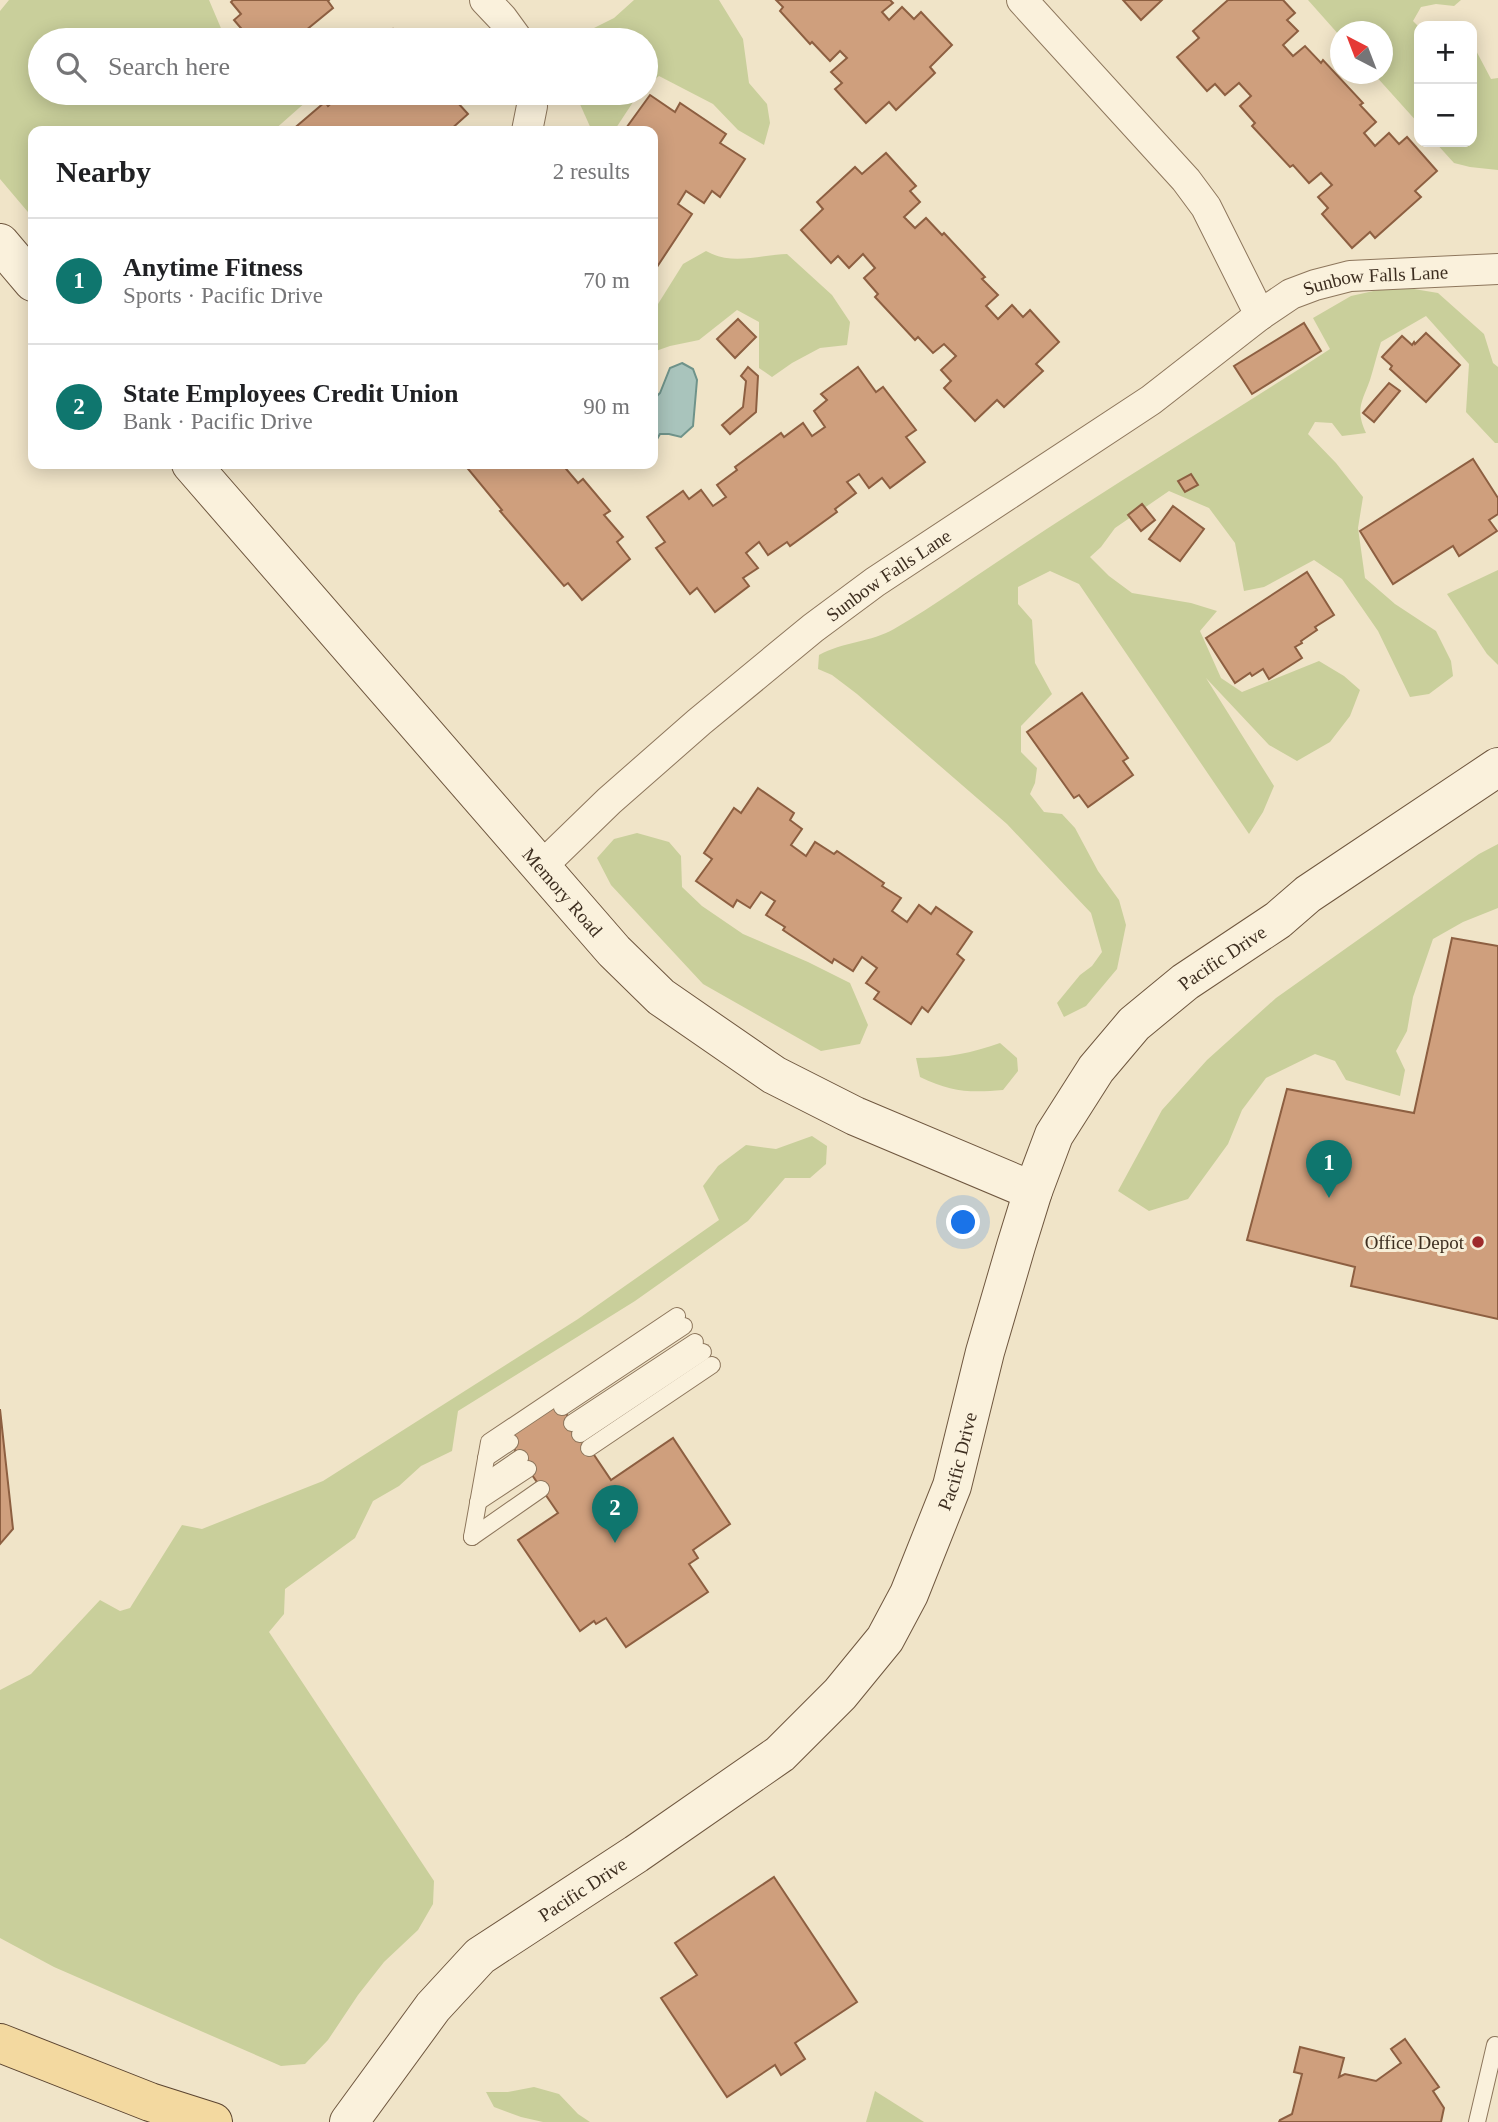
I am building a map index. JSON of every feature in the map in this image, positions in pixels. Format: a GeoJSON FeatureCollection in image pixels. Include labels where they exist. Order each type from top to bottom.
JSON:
{"type":"FeatureCollection","features":[{"type":"Feature","properties":{"kind":"main road"},"geometry":{"type":"LineString","coordinates":[[0,2043],[150,2102],[213,2122]]}},
{"type":"Feature","properties":{"kind":"street"},"geometry":{"type":"LineString","coordinates":[[485,0],[509,28]]}},
{"type":"Feature","properties":{"kind":"street"},"geometry":{"type":"LineString","coordinates":[[1022,0],[1186,180],[1206,207],[1260,314]]}},
{"type":"Feature","properties":{"kind":"street"},"geometry":{"type":"LineString","coordinates":[[528,126],[532,105]]}},
{"type":"Feature","properties":{"kind":"street"},"geometry":{"type":"LineString","coordinates":[[0,243],[28,276]]}},
{"type":"Feature","properties":{"kind":"street","name":"Sunbow Falls Lane"},"geometry":{"type":"LineString","coordinates":[[542,866],[608,801],[813,628],[875,582],[1151,400],[1260,314],[1291,294],[1350,276],[1498,269]]}},
{"type":"Feature","properties":{"kind":"street","name":"Memory Road"},"geometry":{"type":"LineString","coordinates":[[196,469],[614,951],[661,998],[774,1075],[855,1116],[1033,1191]]}},
{"type":"Feature","properties":{"kind":"street","name":"Pacific Drive"},"geometry":{"type":"LineString","coordinates":[[349,2122],[433,2007],[480,1956],[636,1854],[780,1754],[840,1694],[885,1639],[909,1594],[952,1486],[985,1352],[1033,1191],[1054,1135],[1096,1069],[1134,1024],[1185,982],[1278,920],[1308,894],[1498,767]]}},
{"type":"Feature","properties":{"kind":"lane"},"geometry":{"type":"LineString","coordinates":[[532,1475],[473,1531],[489,1442],[681,1321],[562,1407]]}},
{"type":"Feature","properties":{"kind":"lane"},"geometry":{"type":"LineString","coordinates":[[584,1440],[706,1358],[584,1440]]}},
{"type":"Feature","properties":{"kind":"lane"},"geometry":{"type":"LineString","coordinates":[[486,1458],[510,1442]]}},
{"type":"Feature","properties":{"kind":"lane"},"geometry":{"type":"LineString","coordinates":[[482,1484],[532,1475]]}},
{"type":"Feature","properties":{"kind":"lane"},"geometry":{"type":"LineString","coordinates":[[478,1502],[532,1475]]}},
{"type":"Feature","properties":{"kind":"lane"},"geometry":{"type":"LineString","coordinates":[[1477,2122],[1495,2045]]}},
{"type":"Feature","properties":{"kind":"green space"},"geometry":{"type":"Polygon","coordinates":[[[9,0],[209,0],[221,28],[28,28],[28,105],[302,105],[279,126],[28,126],[28,212],[0,179],[0,11],[9,0]]]}},
{"type":"Feature","properties":{"kind":"green space"},"geometry":{"type":"Polygon","coordinates":[[[634,0],[719,0],[743,39],[749,83],[767,104],[770,123],[764,145],[738,130],[713,104],[658,77],[658,28],[594,28],[614,18],[634,0]]]}},
{"type":"Feature","properties":{"kind":"green space"},"geometry":{"type":"Polygon","coordinates":[[[1308,0],[1461,0],[1454,6],[1436,4],[1421,7],[1413,21],[1414,118],[1383,84],[1393,84],[1393,21],[1330,21],[1330,25],[1308,0]]]}},
{"type":"Feature","properties":{"kind":"green space"},"geometry":{"type":"Polygon","coordinates":[[[1477,52],[1491,79],[1498,78],[1498,170],[1454,163],[1440,147],[1477,147],[1477,52]]]}},
{"type":"Feature","properties":{"kind":"green space"},"geometry":{"type":"Polygon","coordinates":[[[580,105],[631,105],[617,126],[590,126],[580,105]]]}},
{"type":"Feature","properties":{"kind":"green space"},"geometry":{"type":"Polygon","coordinates":[[[706,251],[735,259],[787,254],[832,295],[850,322],[847,345],[820,348],[772,377],[759,368],[759,322],[737,310],[699,340],[658,350],[658,304],[683,264],[706,251]]]}},
{"type":"Feature","properties":{"kind":"green space"},"geometry":{"type":"Polygon","coordinates":[[[1396,286],[1438,293],[1484,334],[1493,363],[1498,367],[1498,443],[1466,412],[1469,364],[1426,316],[1381,342],[1360,411],[1366,433],[1342,436],[1332,423],[1315,422],[1308,434],[1363,497],[1358,528],[1365,578],[1395,604],[1436,631],[1451,661],[1453,676],[1429,694],[1410,697],[1378,631],[1342,579],[1314,560],[1264,587],[1244,591],[1235,543],[1209,508],[1169,491],[1115,528],[1090,557],[1132,593],[1191,603],[1217,611],[1200,631],[1221,678],[1242,692],[1319,661],[1344,676],[1360,690],[1350,716],[1330,742],[1297,761],[1269,745],[1206,678],[1274,786],[1263,812],[1249,834],[1079,584],[1050,571],[1018,587],[1018,604],[1032,620],[1035,663],[1052,694],[1021,726],[1021,752],[1037,768],[1030,794],[1044,812],[1062,814],[1075,828],[1098,871],[1119,900],[1126,925],[1117,969],[1086,1006],[1064,1017],[1057,1003],[1102,952],[1091,913],[1007,824],[857,694],[832,675],[818,669],[819,655],[885,633],[925,610],[1093,499],[1330,349],[1313,318],[1351,296],[1396,286]]]}},
{"type":"Feature","properties":{"kind":"green space"},"geometry":{"type":"Polygon","coordinates":[[[1498,570],[1498,665],[1487,654],[1447,594],[1498,570]]]}},
{"type":"Feature","properties":{"kind":"green space"},"geometry":{"type":"Polygon","coordinates":[[[637,833],[669,842],[681,856],[682,887],[702,906],[743,934],[850,983],[868,1025],[860,1044],[821,1051],[703,984],[611,885],[597,858],[614,839],[637,833]]]}},
{"type":"Feature","properties":{"kind":"green space"},"geometry":{"type":"Polygon","coordinates":[[[1498,844],[1498,908],[1463,922],[1433,939],[1413,997],[1407,1031],[1396,1051],[1405,1070],[1400,1096],[1346,1080],[1335,1061],[1315,1054],[1266,1078],[1242,1110],[1228,1144],[1188,1199],[1149,1211],[1118,1191],[1162,1110],[1207,1060],[1276,998],[1479,854],[1498,844]]]}},
{"type":"Feature","properties":{"kind":"green space"},"geometry":{"type":"Polygon","coordinates":[[[1000,1043],[1017,1058],[1018,1071],[1003,1090],[961,1090],[941,1086],[920,1077],[916,1058],[959,1054],[1000,1043]]]}},
{"type":"Feature","properties":{"kind":"green space"},"geometry":{"type":"Polygon","coordinates":[[[812,1136],[827,1146],[826,1164],[810,1178],[785,1178],[748,1221],[635,1301],[458,1411],[452,1451],[421,1466],[399,1486],[373,1501],[355,1538],[285,1589],[284,1614],[269,1632],[434,1881],[433,1904],[418,1930],[384,1962],[328,2040],[305,2064],[281,2066],[54,1967],[0,1938],[0,1690],[31,1674],[100,1600],[120,1611],[130,1608],[182,1525],[202,1529],[323,1481],[578,1319],[719,1220],[703,1186],[718,1166],[746,1145],[776,1149],[812,1136]]]}},
{"type":"Feature","properties":{"kind":"green space"},"geometry":{"type":"Polygon","coordinates":[[[534,2087],[559,2094],[578,2114],[590,2122],[543,2122],[521,2117],[494,2107],[486,2092],[508,2092],[534,2087]]]}},
{"type":"Feature","properties":{"kind":"green space"},"geometry":{"type":"Polygon","coordinates":[[[875,2091],[924,2122],[866,2122],[875,2091]]]}},
{"type":"Feature","properties":{"kind":"water"},"geometry":{"type":"Polygon","coordinates":[[[682,363],[693,369],[697,380],[693,426],[681,437],[660,434],[658,437],[658,395],[670,368],[682,363]]]}},
{"type":"Feature","properties":{"kind":"building"},"geometry":{"type":"Polygon","coordinates":[[[329,0],[333,8],[309,28],[241,28],[234,20],[241,14],[231,2],[329,0]]]}},
{"type":"Feature","properties":{"kind":"building"},"geometry":{"type":"Polygon","coordinates":[[[776,0],[890,0],[893,3],[882,12],[889,20],[902,7],[914,19],[921,12],[952,45],[930,67],[935,73],[896,110],[889,102],[866,123],[835,89],[842,83],[831,72],[847,58],[840,51],[830,61],[812,42],[810,44],[780,11],[783,7],[776,0]]]}},
{"type":"Feature","properties":{"kind":"building"},"geometry":{"type":"Polygon","coordinates":[[[1123,0],[1162,0],[1141,20],[1123,0]]]}},
{"type":"Feature","properties":{"kind":"building"},"geometry":{"type":"Polygon","coordinates":[[[1228,0],[1283,0],[1295,13],[1287,20],[1298,31],[1283,45],[1293,56],[1305,46],[1321,63],[1323,60],[1330,68],[1330,84],[1345,84],[1363,103],[1360,105],[1376,122],[1364,133],[1375,146],[1389,133],[1399,144],[1407,137],[1437,171],[1415,191],[1421,197],[1375,238],[1370,232],[1352,248],[1322,214],[1328,208],[1318,197],[1332,185],[1321,173],[1309,183],[1293,165],[1290,167],[1252,126],[1255,123],[1240,106],[1251,96],[1239,83],[1225,95],[1215,84],[1207,91],[1177,57],[1199,38],[1193,31],[1228,0]]]}},
{"type":"Feature","properties":{"kind":"building"},"geometry":{"type":"Polygon","coordinates":[[[658,100],[675,112],[680,103],[726,134],[720,143],[745,159],[720,197],[712,191],[704,203],[686,191],[678,204],[692,214],[658,265],[658,126],[628,126],[643,105],[658,105],[658,100]]]}},
{"type":"Feature","properties":{"kind":"building"},"geometry":{"type":"Polygon","coordinates":[[[321,105],[460,105],[468,114],[455,126],[297,126],[321,105]]]}},
{"type":"Feature","properties":{"kind":"building"},"geometry":{"type":"Polygon","coordinates":[[[886,153],[916,186],[910,191],[920,202],[904,217],[915,228],[926,218],[942,235],[944,233],[985,277],[982,279],[998,295],[986,306],[998,319],[1012,305],[1023,317],[1030,310],[1059,342],[1036,364],[1043,371],[1004,407],[997,400],[975,421],[944,388],[951,381],[941,370],[956,356],[944,344],[933,353],[918,337],[915,340],[875,297],[878,294],[864,278],[875,268],[863,254],[849,268],[838,256],[831,263],[801,230],[823,209],[817,202],[855,167],[862,174],[886,153]]]}},
{"type":"Feature","properties":{"kind":"building"},"geometry":{"type":"Polygon","coordinates":[[[738,319],[756,337],[735,358],[717,339],[738,319]]]}},
{"type":"Feature","properties":{"kind":"building"},"geometry":{"type":"Polygon","coordinates":[[[1304,323],[1321,351],[1252,394],[1234,366],[1304,323]]]}},
{"type":"Feature","properties":{"kind":"building"},"geometry":{"type":"Polygon","coordinates":[[[1426,333],[1460,365],[1426,402],[1390,369],[1392,366],[1382,357],[1402,336],[1412,345],[1426,333]]]}},
{"type":"Feature","properties":{"kind":"building"},"geometry":{"type":"Polygon","coordinates":[[[748,367],[758,376],[756,412],[730,434],[722,425],[743,407],[746,381],[741,376],[748,367]]]}},
{"type":"Feature","properties":{"kind":"building"},"geometry":{"type":"Polygon","coordinates":[[[858,367],[876,392],[883,387],[916,430],[906,437],[925,462],[890,488],[882,478],[869,488],[859,474],[847,482],[856,493],[835,509],[837,512],[790,546],[787,542],[768,555],[759,542],[746,553],[758,568],[743,578],[749,586],[715,612],[697,588],[690,594],[656,548],[665,542],[647,517],[683,491],[689,499],[701,490],[713,506],[726,497],[717,485],[737,470],[735,467],[781,433],[784,437],[803,423],[812,436],[825,427],[814,411],[827,400],[821,394],[858,367]]]}},
{"type":"Feature","properties":{"kind":"building"},"geometry":{"type":"Polygon","coordinates":[[[1389,383],[1400,391],[1374,422],[1363,413],[1389,383]]]}},
{"type":"Feature","properties":{"kind":"building"},"geometry":{"type":"Polygon","coordinates":[[[1473,459],[1498,498],[1498,514],[1489,520],[1497,531],[1459,556],[1453,546],[1393,584],[1360,531],[1473,459]]]}},
{"type":"Feature","properties":{"kind":"building"},"geometry":{"type":"Polygon","coordinates":[[[468,469],[566,469],[578,483],[583,479],[610,511],[604,515],[623,537],[617,542],[630,559],[582,600],[568,583],[564,586],[500,511],[502,510],[468,469]]]}},
{"type":"Feature","properties":{"kind":"building"},"geometry":{"type":"Polygon","coordinates":[[[1191,474],[1198,485],[1185,492],[1178,481],[1191,474]]]}},
{"type":"Feature","properties":{"kind":"building"},"geometry":{"type":"Polygon","coordinates":[[[1142,504],[1155,520],[1141,531],[1128,515],[1142,504]]]}},
{"type":"Feature","properties":{"kind":"building"},"geometry":{"type":"Polygon","coordinates":[[[1173,506],[1204,529],[1180,561],[1149,539],[1173,506]]]}},
{"type":"Feature","properties":{"kind":"building"},"geometry":{"type":"Polygon","coordinates":[[[1307,572],[1334,615],[1315,627],[1317,630],[1295,647],[1302,658],[1269,679],[1263,669],[1252,676],[1250,673],[1235,683],[1206,638],[1307,572]]]}},
{"type":"Feature","properties":{"kind":"building"},"geometry":{"type":"Polygon","coordinates":[[[1082,693],[1128,758],[1123,761],[1133,775],[1088,807],[1079,795],[1074,798],[1027,732],[1082,693]]]}},
{"type":"Feature","properties":{"kind":"building"},"geometry":{"type":"Polygon","coordinates":[[[758,788],[794,813],[790,820],[802,829],[791,845],[806,856],[815,842],[834,854],[837,851],[901,898],[892,911],[907,922],[919,905],[931,914],[936,907],[972,932],[957,954],[964,960],[928,1012],[922,1007],[911,1024],[874,999],[879,992],[866,983],[877,968],[862,957],[853,971],[834,959],[832,963],[783,930],[785,927],[766,915],[775,901],[761,892],[750,908],[737,900],[733,907],[696,881],[712,859],[704,853],[734,808],[741,813],[758,788]]]}},
{"type":"Feature","properties":{"kind":"building"},"geometry":{"type":"Polygon","coordinates":[[[1452,938],[1498,946],[1498,1319],[1351,1286],[1355,1267],[1247,1240],[1287,1089],[1414,1113],[1452,938]]]}},
{"type":"Feature","properties":{"kind":"building"},"geometry":{"type":"Polygon","coordinates":[[[557,1400],[611,1480],[673,1438],[730,1524],[693,1550],[698,1558],[689,1564],[708,1592],[626,1647],[606,1618],[596,1624],[594,1621],[580,1631],[518,1540],[558,1513],[504,1434],[557,1400]]]}},
{"type":"Feature","properties":{"kind":"building"},"geometry":{"type":"Polygon","coordinates":[[[0,1409],[13,1529],[0,1544],[0,1409]]]}},
{"type":"Feature","properties":{"kind":"building"},"geometry":{"type":"Polygon","coordinates":[[[774,1877],[857,2002],[795,2043],[805,2059],[781,2075],[775,2065],[727,2097],[661,1998],[697,1975],[675,1943],[774,1877]]]}},
{"type":"Feature","properties":{"kind":"building"},"geometry":{"type":"Polygon","coordinates":[[[1405,2039],[1439,2087],[1433,2091],[1444,2108],[1441,2122],[1279,2122],[1292,2114],[1302,2074],[1294,2072],[1300,2047],[1344,2058],[1339,2077],[1345,2074],[1376,2081],[1401,2063],[1391,2049],[1405,2039]]]}},
{"type":"Feature","properties":{"kind":"place","name":"Anytime Fitness"},"geometry":{"type":"Point","coordinates":[1329,1198]}},
{"type":"Feature","properties":{"kind":"place","name":"Office Depot"},"geometry":{"type":"Point","coordinates":[1478,1242]}},
{"type":"Feature","properties":{"kind":"place","name":"State Employees Credit Union"},"geometry":{"type":"Point","coordinates":[615,1543]}}]}
